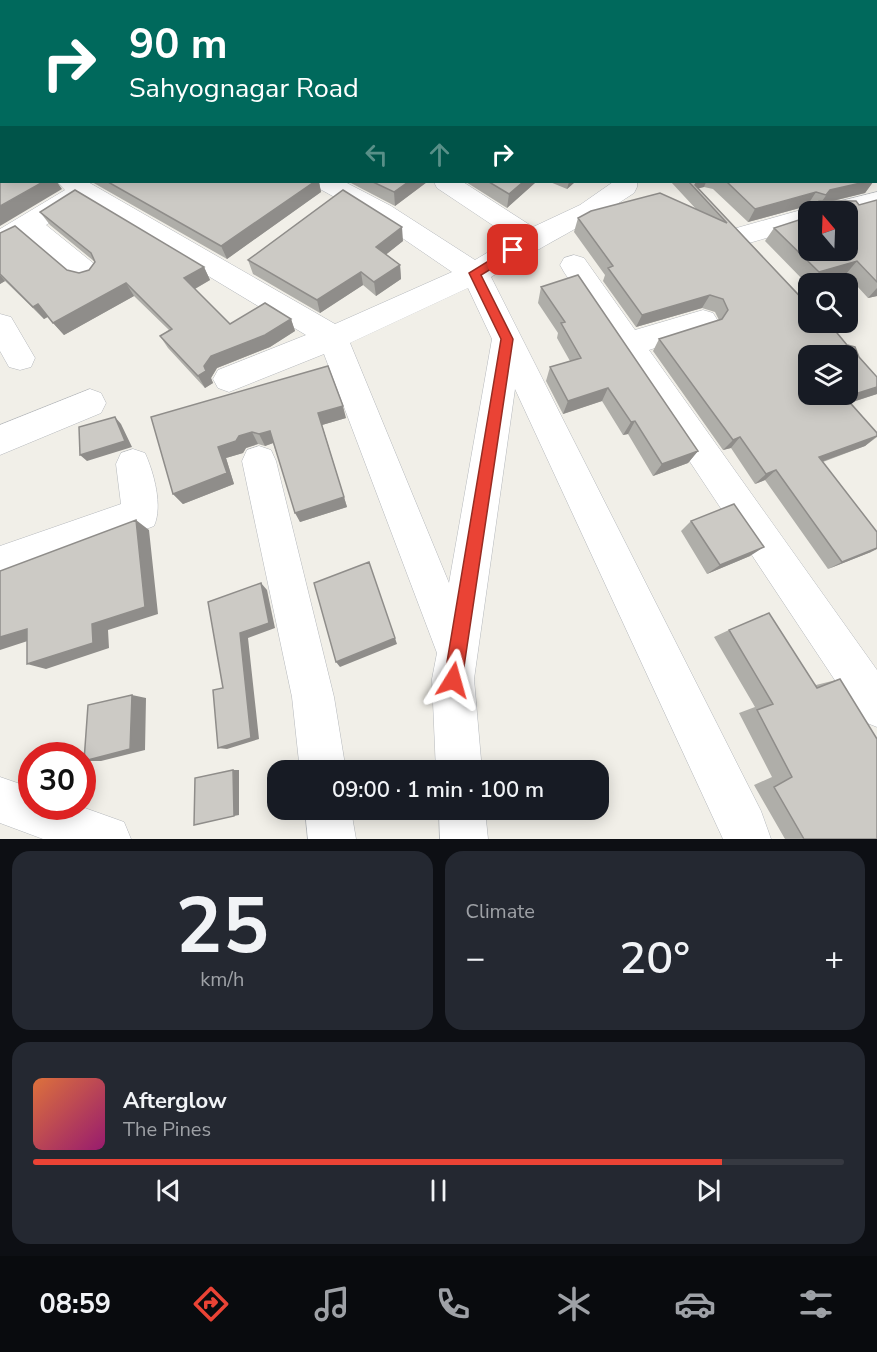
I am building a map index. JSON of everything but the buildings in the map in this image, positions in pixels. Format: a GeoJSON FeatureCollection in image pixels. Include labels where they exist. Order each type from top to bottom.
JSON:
{"type":"FeatureCollection","features":[{"type":"Feature","properties":{"kind":"street"},"geometry":{"type":"LineString","coordinates":[[448,183],[532,239]]}},
{"type":"Feature","properties":{"kind":"street"},"geometry":{"type":"LineString","coordinates":[[229,379],[333,337],[475,273],[532,239],[590,211],[620,183]]}},
{"type":"Feature","properties":{"kind":"street"},"geometry":{"type":"LineString","coordinates":[[0,241],[27,225],[77,186],[237,268],[333,337],[457,653]]}},
{"type":"Feature","properties":{"kind":"street"},"geometry":{"type":"LineString","coordinates":[[331,192],[382,212],[475,273],[744,828],[747,839]]}},
{"type":"Feature","properties":{"kind":"street"},"geometry":{"type":"LineString","coordinates":[[858,205],[877,200]]}},
{"type":"Feature","properties":{"kind":"street"},"geometry":{"type":"LineString","coordinates":[[764,260],[734,229],[798,219]]}},
{"type":"Feature","properties":{"kind":"street"},"geometry":{"type":"LineString","coordinates":[[27,225],[88,274]]}},
{"type":"Feature","properties":{"kind":"street"},"geometry":{"type":"LineString","coordinates":[[574,266],[877,706]]}},
{"type":"Feature","properties":{"kind":"street"},"geometry":{"type":"LineString","coordinates":[[629,344],[703,321]]}},
{"type":"Feature","properties":{"kind":"street"},"geometry":{"type":"LineString","coordinates":[[0,325],[20,358]]}},
{"type":"Feature","properties":{"kind":"street"},"geometry":{"type":"LineString","coordinates":[[458,760],[453,680],[507,339]]}},
{"type":"Feature","properties":{"kind":"street"},"geometry":{"type":"LineString","coordinates":[[0,440],[90,403]]}},
{"type":"Feature","properties":{"kind":"street"},"geometry":{"type":"LineString","coordinates":[[259,461],[313,697],[322,760]]}},
{"type":"Feature","properties":{"kind":"street"},"geometry":{"type":"LineString","coordinates":[[0,565],[141,514],[133,464]]}},
{"type":"Feature","properties":{"kind":"street"},"geometry":{"type":"LineString","coordinates":[[0,800],[107,839]]}},
{"type":"Feature","properties":{"kind":"street"},"geometry":{"type":"LineString","coordinates":[[329,820],[332,839]]}},
{"type":"Feature","properties":{"kind":"street"},"geometry":{"type":"LineString","coordinates":[[463,820],[464,839]]}},
{"type":"Feature","properties":{"kind":"route"},"geometry":{"type":"LineString","coordinates":[[453,680],[507,339],[475,273],[513,250]]}}]}
